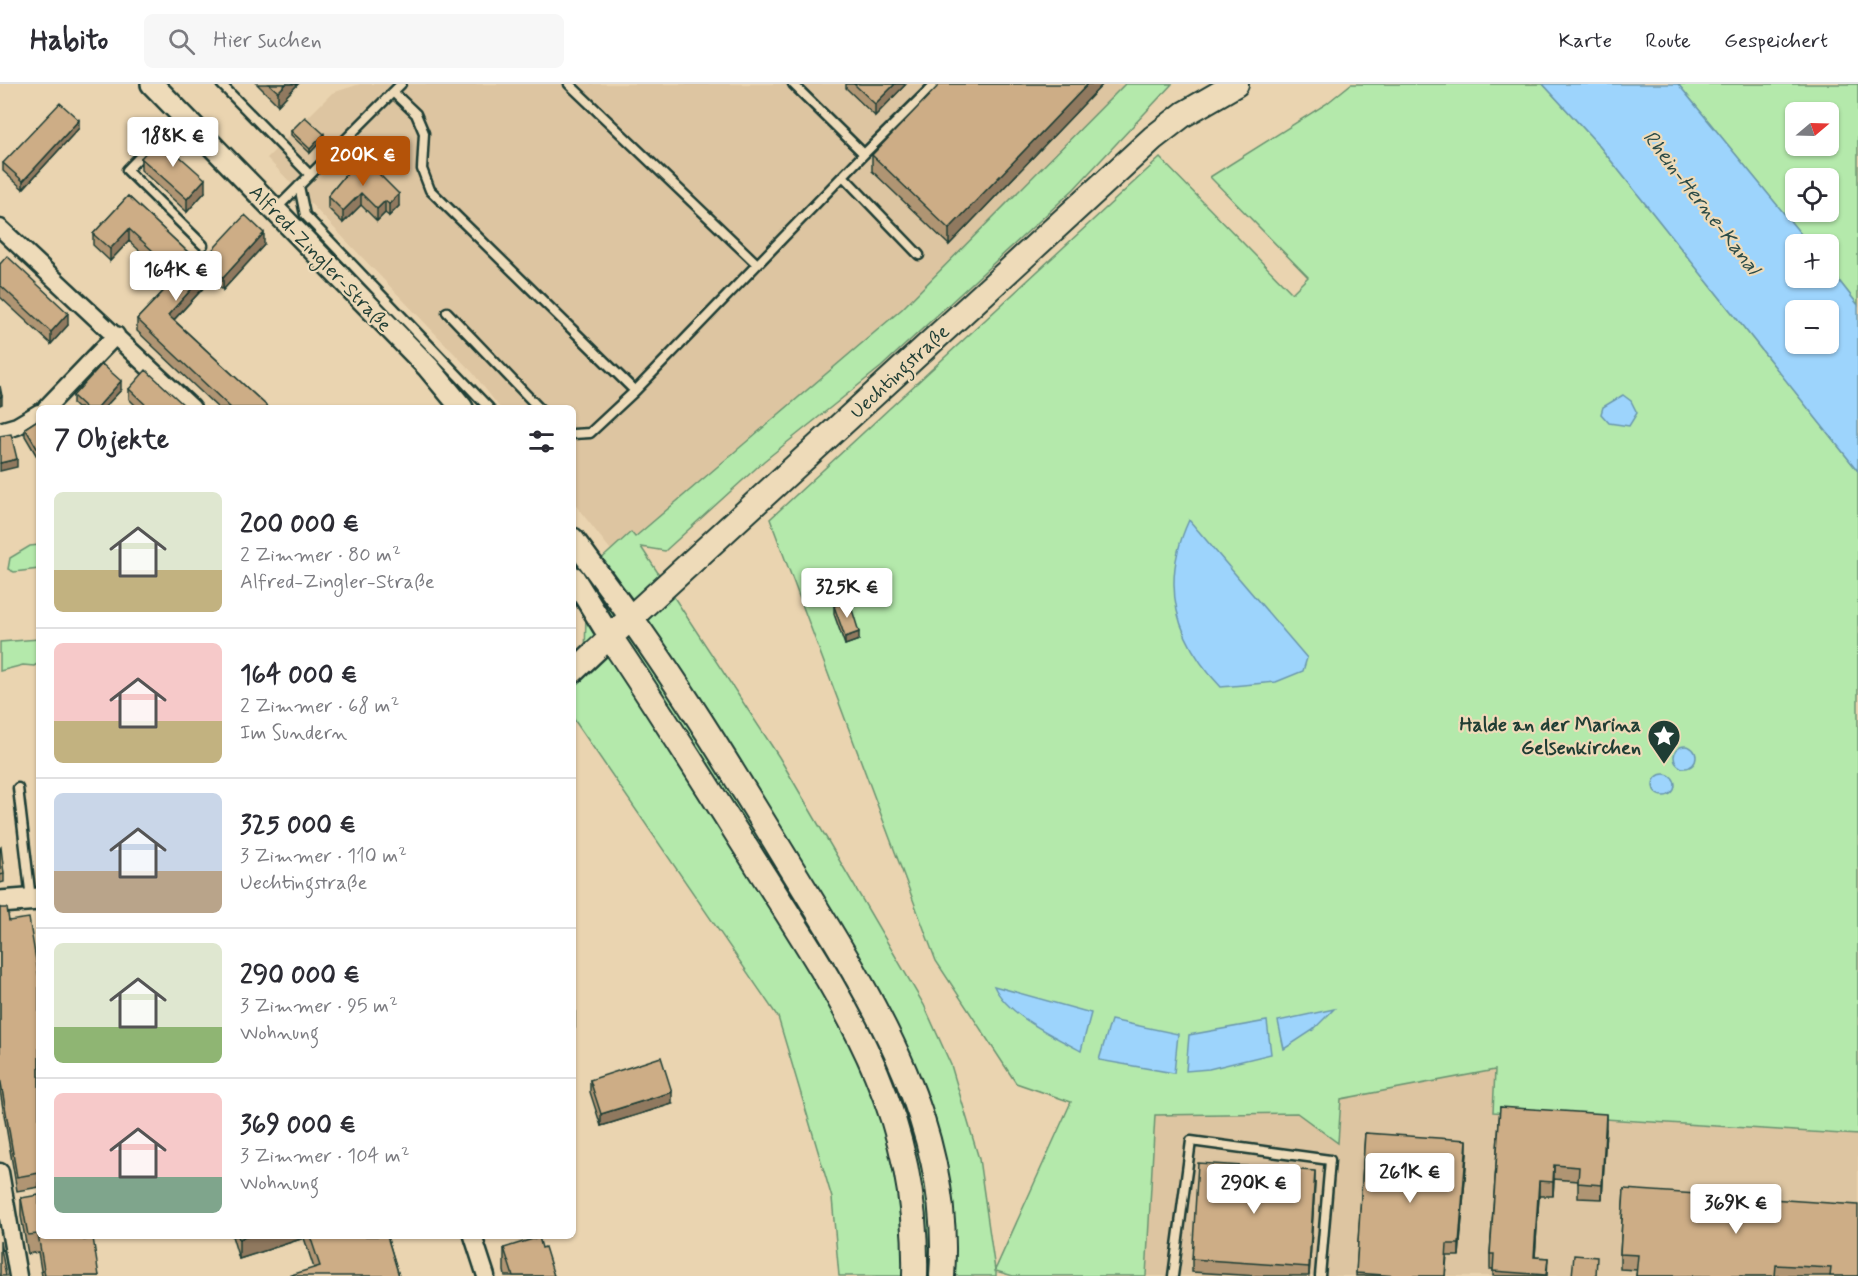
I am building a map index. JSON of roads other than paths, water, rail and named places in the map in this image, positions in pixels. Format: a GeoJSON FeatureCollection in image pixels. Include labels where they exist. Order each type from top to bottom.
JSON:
{"type":"FeatureCollection","features":[{"type":"Feature","properties":{"kind":"main road","name":"Uechtingstraße"},"geometry":{"type":"LineString","coordinates":[[610,637],[1153,138],[1184,114],[1236,84]]}},
{"type":"Feature","properties":{"kind":"main road"},"geometry":{"type":"LineString","coordinates":[[631,618],[759,815],[859,980],[902,1061],[919,1104],[936,1168],[942,1211],[942,1276]]}},
{"type":"Feature","properties":{"kind":"main road"},"geometry":{"type":"LineString","coordinates":[[610,637],[832,986],[878,1073],[902,1143],[908,1173],[914,1214],[915,1276]]}},
{"type":"Feature","properties":{"kind":"street","name":"Alfred-Zingler-Straße"},"geometry":{"type":"LineString","coordinates":[[152,84],[428,367],[460,405]]}},
{"type":"Feature","properties":{"kind":"street"},"geometry":{"type":"LineString","coordinates":[[0,228],[189,405]]}},
{"type":"Feature","properties":{"kind":"street"},"geometry":{"type":"LineString","coordinates":[[49,405],[116,335]]}},
{"type":"Feature","properties":{"kind":"street"},"geometry":{"type":"LineString","coordinates":[[0,431],[17,426],[36,415]]}},
{"type":"Feature","properties":{"kind":"street"},"geometry":{"type":"LineString","coordinates":[[576,543],[631,618]]}},
{"type":"Feature","properties":{"kind":"street"},"geometry":{"type":"LineString","coordinates":[[576,582],[610,637]]}},
{"type":"Feature","properties":{"kind":"street","name":"Uechtingstraße"},"geometry":{"type":"LineString","coordinates":[[576,669],[610,637]]}},
{"type":"Feature","properties":{"kind":"street"},"geometry":{"type":"LineString","coordinates":[[0,902],[35,899]]}},
{"type":"Feature","properties":{"kind":"street"},"geometry":{"type":"LineString","coordinates":[[0,1172],[18,1276]]}},
{"type":"Feature","properties":{"kind":"street"},"geometry":{"type":"LineString","coordinates":[[475,1239],[486,1276]]}},
{"type":"Feature","properties":{"kind":"lane"},"geometry":{"type":"LineString","coordinates":[[221,84],[310,175]]}},
{"type":"Feature","properties":{"kind":"lane"},"geometry":{"type":"LineString","coordinates":[[275,210],[401,84]]}},
{"type":"Feature","properties":{"kind":"lane"},"geometry":{"type":"LineString","coordinates":[[569,84],[757,264]]}},
{"type":"Feature","properties":{"kind":"lane"},"geometry":{"type":"LineString","coordinates":[[793,84],[864,154]]}},
{"type":"Feature","properties":{"kind":"lane"},"geometry":{"type":"LineString","coordinates":[[576,434],[591,433],[635,391],[864,154],[935,84]]}},
{"type":"Feature","properties":{"kind":"lane"},"geometry":{"type":"LineString","coordinates":[[393,92],[416,114],[424,133],[422,169],[430,190],[635,391]]}},
{"type":"Feature","properties":{"kind":"lane"},"geometry":{"type":"LineString","coordinates":[[181,114],[127,170],[203,245]]}},
{"type":"Feature","properties":{"kind":"lane"},"geometry":{"type":"LineString","coordinates":[[843,176],[919,255]]}},
{"type":"Feature","properties":{"kind":"lane"},"geometry":{"type":"LineString","coordinates":[[299,186],[305,215],[486,405]]}},
{"type":"Feature","properties":{"kind":"lane"},"geometry":{"type":"LineString","coordinates":[[447,312],[536,405]]}},
{"type":"Feature","properties":{"kind":"lane"},"geometry":{"type":"LineString","coordinates":[[18,788],[35,899]]}},
{"type":"Feature","properties":{"kind":"lane"},"geometry":{"type":"LineString","coordinates":[[1173,1276],[1191,1141],[1330,1160],[1320,1276]]}},
{"type":"Feature","properties":{"kind":"water","name":"Rhein-Herne-Kanal"},"geometry":{"type":"Polygon","coordinates":[[[1543,84],[1678,84],[1785,215],[1785,222],[1791,222],[1801,234],[1785,234],[1785,288],[1839,288],[1839,281],[1858,305],[1858,471],[1597,143],[1543,84]]]}},
{"type":"Feature","properties":{"kind":"water"},"geometry":{"type":"Polygon","coordinates":[[[1623,395],[1631,401],[1637,413],[1629,426],[1609,423],[1601,414],[1603,407],[1623,395]]]}},
{"type":"Feature","properties":{"kind":"water"},"geometry":{"type":"Polygon","coordinates":[[[1189,520],[1307,658],[1303,671],[1276,682],[1221,687],[1205,668],[1192,649],[1176,609],[1175,566],[1180,543],[1189,520]]]}},
{"type":"Feature","properties":{"kind":"water"},"geometry":{"type":"Polygon","coordinates":[[[1681,746],[1689,746],[1696,753],[1696,761],[1689,768],[1681,768],[1674,761],[1674,753],[1681,746]]]}},
{"type":"Feature","properties":{"kind":"water"},"geometry":{"type":"Polygon","coordinates":[[[1664,774],[1672,777],[1675,785],[1672,793],[1664,796],[1656,793],[1653,785],[1656,777],[1664,774]]]}},
{"type":"Feature","properties":{"kind":"water"},"geometry":{"type":"Polygon","coordinates":[[[994,986],[1091,1013],[1081,1051],[1032,1024],[1000,997],[994,986]]]}},
{"type":"Feature","properties":{"kind":"water"},"geometry":{"type":"Polygon","coordinates":[[[1334,1009],[1313,1030],[1284,1049],[1278,1021],[1334,1009]]]}},
{"type":"Feature","properties":{"kind":"water"},"geometry":{"type":"Polygon","coordinates":[[[1111,1020],[1178,1034],[1174,1073],[1099,1060],[1111,1020]]]}},
{"type":"Feature","properties":{"kind":"water"},"geometry":{"type":"Polygon","coordinates":[[[1267,1021],[1271,1054],[1209,1069],[1186,1071],[1189,1035],[1267,1021]]]}},
{"type":"Feature","properties":{"kind":"place","name":"Halde an der Marina Gelsenkirchen"},"geometry":{"type":"Point","coordinates":[1664,765]}}]}
